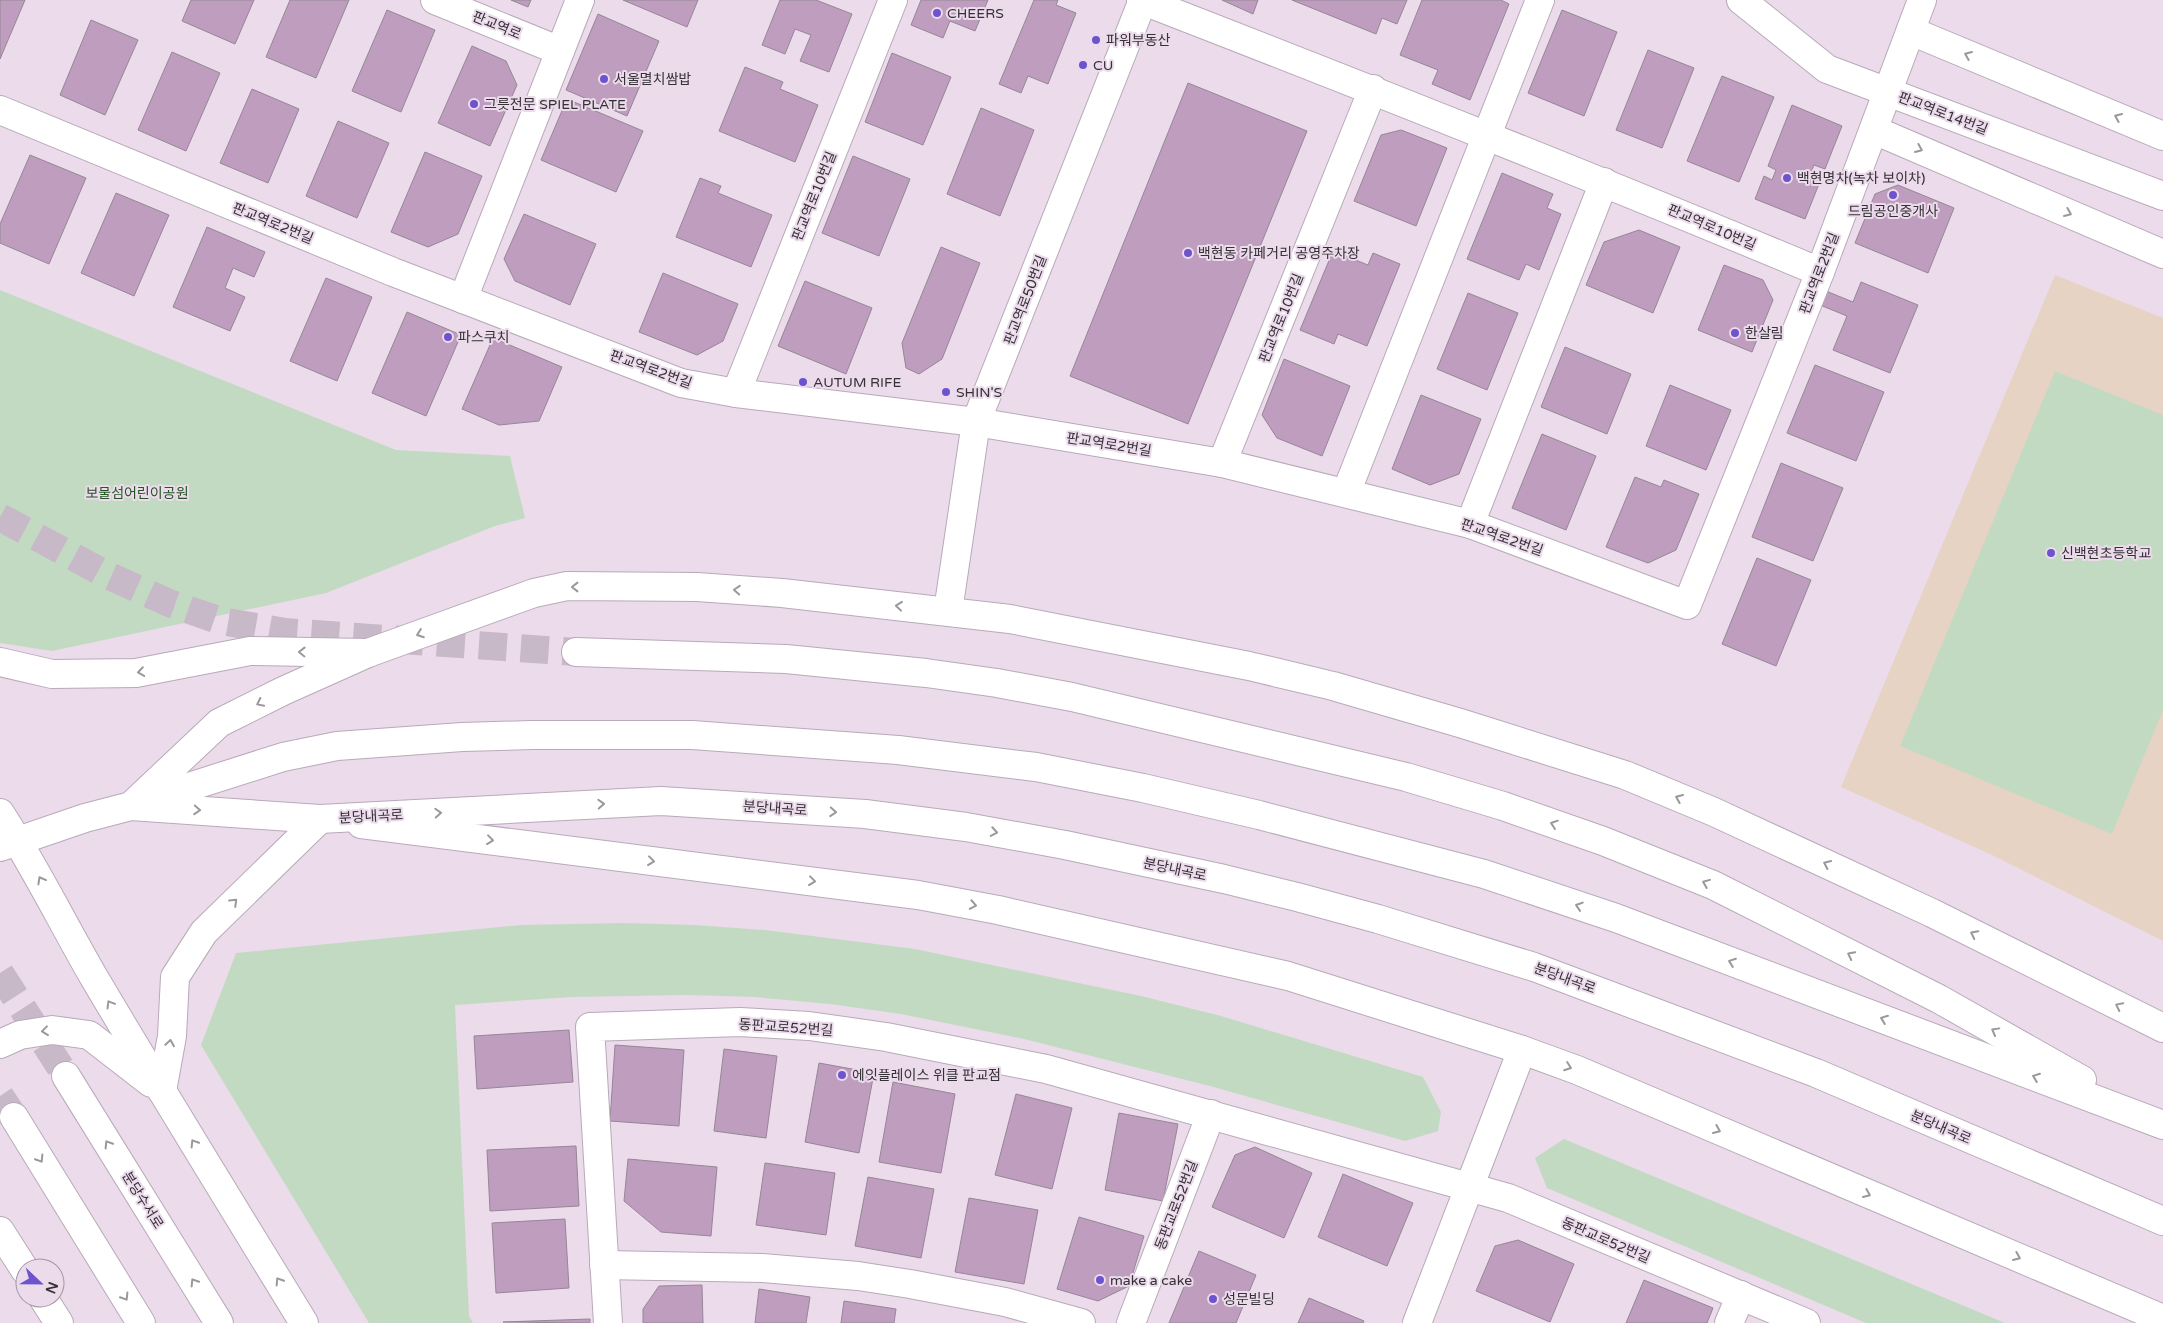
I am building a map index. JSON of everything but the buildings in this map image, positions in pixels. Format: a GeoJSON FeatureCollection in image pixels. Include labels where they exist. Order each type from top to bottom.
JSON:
{"type":"FeatureCollection","features":[{"type":"Feature","properties":{"kind":"main road","name":"판교역로"},"geometry":{"type":"LineString","coordinates":[[435,0],[560,51]]}},
{"type":"Feature","properties":{"kind":"main road"},"geometry":{"type":"LineString","coordinates":[[463,299],[580,0]]}},
{"type":"Feature","properties":{"kind":"main road","name":"판교역로10번길"},"geometry":{"type":"LineString","coordinates":[[736,393],[893,0]]}},
{"type":"Feature","properties":{"kind":"main road","name":"판교역로10번길"},"geometry":{"type":"LineString","coordinates":[[1142,0],[1604,182],[1820,272]]}},
{"type":"Feature","properties":{"kind":"main road","name":"판교역로50번길"},"geometry":{"type":"LineString","coordinates":[[948,611],[976,422],[1142,0]]}},
{"type":"Feature","properties":{"kind":"main road"},"geometry":{"type":"LineString","coordinates":[[1346,493],[1540,0]]}},
{"type":"Feature","properties":{"kind":"main road","name":"판교역로14번길"},"geometry":{"type":"LineString","coordinates":[[1741,0],[1827,68],[1890,86],[2163,196]]}},
{"type":"Feature","properties":{"kind":"main road","name":"판교역로2번길"},"geometry":{"type":"LineString","coordinates":[[0,110],[393,272],[681,383],[736,393],[976,422],[1222,463],[1470,524],[1687,605],[1820,272],[1922,0]]}},
{"type":"Feature","properties":{"kind":"main road"},"geometry":{"type":"LineString","coordinates":[[1911,31],[2163,136]]}},
{"type":"Feature","properties":{"kind":"main road","name":"판교역로10번길"},"geometry":{"type":"LineString","coordinates":[[1222,463],[1373,90]]}},
{"type":"Feature","properties":{"kind":"main road"},"geometry":{"type":"LineString","coordinates":[[1874,130],[2163,254]]}},
{"type":"Feature","properties":{"kind":"main road"},"geometry":{"type":"LineString","coordinates":[[1470,524],[1604,182]]}},
{"type":"Feature","properties":{"kind":"main road"},"geometry":{"type":"LineString","coordinates":[[130,806],[219,723],[368,653],[534,593],[567,586],[697,587],[782,593],[948,611],[1010,619],[1249,666],[1333,686],[1460,723],[1624,775],[1795,848],[1932,913],[2163,1028]]}},
{"type":"Feature","properties":{"kind":"main road"},"geometry":{"type":"LineString","coordinates":[[0,662],[52,674],[136,673],[250,651],[368,653]]}},
{"type":"Feature","properties":{"kind":"main road"},"geometry":{"type":"LineString","coordinates":[[576,652],[786,659],[926,672],[1072,696],[1406,777],[1503,806],[1594,838],[1713,886],[1939,999],[2161,1125]]}},
{"type":"Feature","properties":{"kind":"main road","name":"분당내곡로"},"geometry":{"type":"LineString","coordinates":[[9,844],[85,818],[130,806],[283,758],[337,746],[462,737],[692,735],[898,750],[1036,767],[1143,788],[1259,815],[1484,874],[1616,918],[2161,1125]]}},
{"type":"Feature","properties":{"kind":"main road","name":"분당내곡로"},"geometry":{"type":"LineString","coordinates":[[130,806],[320,818],[661,801],[865,814],[966,827],[1065,845],[1224,879],[1378,919],[1534,967],[1816,1073],[2163,1221]]}},
{"type":"Feature","properties":{"kind":"main road"},"geometry":{"type":"LineString","coordinates":[[0,812],[9,844],[91,972],[162,1092],[304,1323]]}},
{"type":"Feature","properties":{"kind":"main road"},"geometry":{"type":"LineString","coordinates":[[162,1092],[172,1036],[175,977],[204,932],[320,818],[918,895],[1084,928],[1288,976],[1522,1050],[1577,1070],[2163,1319]]}},
{"type":"Feature","properties":{"kind":"main road","name":"동판교로52번길"},"geometry":{"type":"LineString","coordinates":[[608,1323],[590,1027],[740,1022],[809,1026],[886,1037],[1046,1069],[1470,1187],[1508,1198],[1806,1323]]}},
{"type":"Feature","properties":{"kind":"main road"},"geometry":{"type":"LineString","coordinates":[[0,1044],[20,1035],[52,1030],[89,1035],[162,1092]]}},
{"type":"Feature","properties":{"kind":"main road"},"geometry":{"type":"LineString","coordinates":[[1417,1323],[1522,1050]]}},
{"type":"Feature","properties":{"kind":"main road","name":"분당수서로"},"geometry":{"type":"LineString","coordinates":[[66,1076],[219,1323]]}},
{"type":"Feature","properties":{"kind":"main road","name":"동판교로52번길"},"geometry":{"type":"LineString","coordinates":[[1131,1323],[1211,1114]]}},
{"type":"Feature","properties":{"kind":"main road"},"geometry":{"type":"LineString","coordinates":[[14,1118],[141,1323]]}},
{"type":"Feature","properties":{"kind":"main road"},"geometry":{"type":"LineString","coordinates":[[0,1231],[17,1258]]}},
{"type":"Feature","properties":{"kind":"main road"},"geometry":{"type":"LineString","coordinates":[[604,1266],[762,1268],[858,1276],[1005,1302],[1081,1323]]}},
{"type":"Feature","properties":{"kind":"main road"},"geometry":{"type":"LineString","coordinates":[[1729,1323],[1741,1295]]}},
{"type":"Feature","properties":{"kind":"main road"},"geometry":{"type":"LineString","coordinates":[[49,1308],[59,1323]]}},
{"type":"Feature","properties":{"kind":"shaded area","name":"신백현초등학교"},"geometry":{"type":"Polygon","coordinates":[[[2055,275],[2163,318],[2163,941],[1992,855],[1841,787],[2055,275]]]}},
{"type":"Feature","properties":{"kind":"green space","name":"보물섬어린이공원"},"geometry":{"type":"Polygon","coordinates":[[[0,290],[396,450],[510,456],[525,518],[495,526],[326,593],[52,651],[0,643],[0,290]]]}},
{"type":"Feature","properties":{"kind":"green space"},"geometry":{"type":"Polygon","coordinates":[[[2055,371],[2163,415],[2163,710],[2112,834],[1900,746],[2055,371]]]}},
{"type":"Feature","properties":{"kind":"green space"},"geometry":{"type":"Polygon","coordinates":[[[623,923],[695,925],[765,930],[915,949],[1141,996],[1221,1016],[1423,1077],[1441,1112],[1438,1131],[1405,1141],[1210,1086],[1024,1039],[901,1014],[830,1004],[755,997],[687,995],[571,997],[455,1005],[469,1316],[473,1323],[369,1323],[201,1045],[236,953],[521,925],[623,923]]]}},
{"type":"Feature","properties":{"kind":"green space"},"geometry":{"type":"Polygon","coordinates":[[[1564,1139],[2005,1323],[1866,1323],[1547,1188],[1535,1158],[1564,1139]]]}},
{"type":"Feature","properties":{"kind":"tunnel"},"geometry":{"type":"LineString","coordinates":[[0,517],[107,575],[169,603],[221,621],[285,632],[576,652]]}},
{"type":"Feature","properties":{"kind":"tunnel"},"geometry":{"type":"LineString","coordinates":[[0,973],[66,1076]]}},
{"type":"Feature","properties":{"kind":"tunnel"},"geometry":{"type":"LineString","coordinates":[[0,1096],[14,1117]]}},
{"type":"Feature","properties":{"kind":"place","name":"CHEERS"},"geometry":{"type":"Point","coordinates":[937,13]}},
{"type":"Feature","properties":{"kind":"place","name":"파워부동산"},"geometry":{"type":"Point","coordinates":[1096,40]}},
{"type":"Feature","properties":{"kind":"place","name":"CU"},"geometry":{"type":"Point","coordinates":[1083,65]}},
{"type":"Feature","properties":{"kind":"place","name":"서울멸치쌈밥"},"geometry":{"type":"Point","coordinates":[604,79]}},
{"type":"Feature","properties":{"kind":"place","name":"그릇전문 SPIEL PLATE"},"geometry":{"type":"Point","coordinates":[474,104]}},
{"type":"Feature","properties":{"kind":"place","name":"백현명차(녹차 보이차)"},"geometry":{"type":"Point","coordinates":[1787,178]}},
{"type":"Feature","properties":{"kind":"place","name":"드림공인중개사"},"geometry":{"type":"Point","coordinates":[1893,195]}},
{"type":"Feature","properties":{"kind":"place","name":"백현동 카페거리 공영주차장"},"geometry":{"type":"Point","coordinates":[1188,253]}},
{"type":"Feature","properties":{"kind":"place","name":"한살림"},"geometry":{"type":"Point","coordinates":[1735,333]}},
{"type":"Feature","properties":{"kind":"place","name":"파스쿠치"},"geometry":{"type":"Point","coordinates":[448,337]}},
{"type":"Feature","properties":{"kind":"place","name":"AUTUM RIFE"},"geometry":{"type":"Point","coordinates":[803,382]}},
{"type":"Feature","properties":{"kind":"place","name":"SHIN'S"},"geometry":{"type":"Point","coordinates":[946,392]}},
{"type":"Feature","properties":{"kind":"place","name":"신백현초등학교"},"geometry":{"type":"Point","coordinates":[2051,553]}},
{"type":"Feature","properties":{"kind":"place","name":"에잇플레이스 위클 판교점"},"geometry":{"type":"Point","coordinates":[842,1075]}},
{"type":"Feature","properties":{"kind":"place","name":"make a cake"},"geometry":{"type":"Point","coordinates":[1100,1280]}},
{"type":"Feature","properties":{"kind":"place","name":"성문빌딩"},"geometry":{"type":"Point","coordinates":[1213,1299]}}]}
